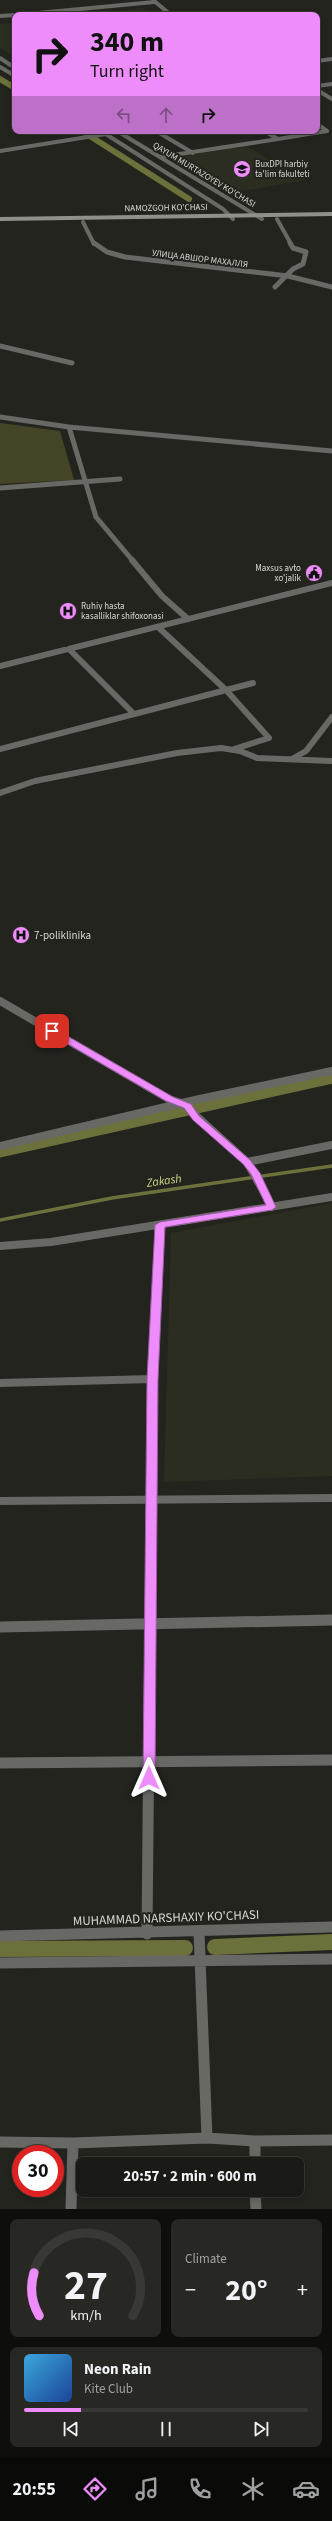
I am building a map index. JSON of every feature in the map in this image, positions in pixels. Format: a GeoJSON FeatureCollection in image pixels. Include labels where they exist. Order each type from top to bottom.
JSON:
{"type":"FeatureCollection","features":[{"type":"Feature","properties":{"kind":"main road","name":"NAMOZGOH KO'CHASI"},"geometry":{"type":"LineString","coordinates":[[0,219],[332,214]]}},
{"type":"Feature","properties":{"kind":"main road","name":"NAMOZGOH KO'CHASI"},"geometry":{"type":"LineString","coordinates":[[0,224],[332,218]]}},
{"type":"Feature","properties":{"kind":"street"},"geometry":{"type":"LineString","coordinates":[[45,12],[153,1],[167,12]]}},
{"type":"Feature","properties":{"kind":"street"},"geometry":{"type":"LineString","coordinates":[[0,16],[12,15]]}},
{"type":"Feature","properties":{"kind":"street"},"geometry":{"type":"LineString","coordinates":[[0,58],[12,66]]}},
{"type":"Feature","properties":{"kind":"street"},"geometry":{"type":"LineString","coordinates":[[320,61],[332,59]]}},
{"type":"Feature","properties":{"kind":"street"},"geometry":{"type":"LineString","coordinates":[[0,67],[12,74]]}},
{"type":"Feature","properties":{"kind":"street"},"geometry":{"type":"LineString","coordinates":[[320,86],[332,84]]}},
{"type":"Feature","properties":{"kind":"street"},"geometry":{"type":"LineString","coordinates":[[320,92],[332,99]]}},
{"type":"Feature","properties":{"kind":"street"},"geometry":{"type":"LineString","coordinates":[[320,126],[327,131],[320,132]]}},
{"type":"Feature","properties":{"kind":"street"},"geometry":{"type":"LineString","coordinates":[[82,134],[88,137]]}},
{"type":"Feature","properties":{"kind":"street"},"geometry":{"type":"LineString","coordinates":[[0,151],[106,134]]}},
{"type":"Feature","properties":{"kind":"street","name":"QAYUM MURTAZOYEV KO'CHASI"},"geometry":{"type":"LineString","coordinates":[[106,134],[233,219]]}},
{"type":"Feature","properties":{"kind":"street","name":"QAYUM MURTAZOYEV KO'CHASI"},"geometry":{"type":"LineString","coordinates":[[122,134],[262,219]]}},
{"type":"Feature","properties":{"kind":"street"},"geometry":{"type":"LineString","coordinates":[[161,134],[193,152]]}},
{"type":"Feature","properties":{"kind":"street"},"geometry":{"type":"LineString","coordinates":[[269,134],[278,139]]}},
{"type":"Feature","properties":{"kind":"street"},"geometry":{"type":"LineString","coordinates":[[160,158],[309,134]]}},
{"type":"Feature","properties":{"kind":"street"},"geometry":{"type":"LineString","coordinates":[[275,287],[283,277],[303,264],[306,252],[293,248],[277,219]]}},
{"type":"Feature","properties":{"kind":"street","name":"УЛИЦА АВШОР МАХАЛЛЯ"},"geometry":{"type":"LineString","coordinates":[[82,222],[89,239],[101,249],[116,254],[180,266],[283,277],[332,287]]}},
{"type":"Feature","properties":{"kind":"street"},"geometry":{"type":"LineString","coordinates":[[0,346],[72,363]]}},
{"type":"Feature","properties":{"kind":"street"},"geometry":{"type":"LineString","coordinates":[[0,417],[69,427],[332,451]]}},
{"type":"Feature","properties":{"kind":"street"},"geometry":{"type":"LineString","coordinates":[[69,427],[84,483],[96,517],[162,596],[188,619]]}},
{"type":"Feature","properties":{"kind":"street"},"geometry":{"type":"LineString","coordinates":[[0,488],[84,483],[120,479]]}},
{"type":"Feature","properties":{"kind":"street"},"geometry":{"type":"LineString","coordinates":[[0,666],[329,584],[332,589]]}},
{"type":"Feature","properties":{"kind":"street"},"geometry":{"type":"LineString","coordinates":[[158,627],[226,690],[269,738],[234,749]]}},
{"type":"Feature","properties":{"kind":"street"},"geometry":{"type":"LineString","coordinates":[[69,649],[134,714]]}},
{"type":"Feature","properties":{"kind":"street"},"geometry":{"type":"LineString","coordinates":[[0,749],[253,683]]}},
{"type":"Feature","properties":{"kind":"street"},"geometry":{"type":"LineString","coordinates":[[291,759],[306,750],[332,717]]}},
{"type":"Feature","properties":{"kind":"street"},"geometry":{"type":"LineString","coordinates":[[0,793],[35,781],[177,753],[222,748],[234,749],[257,758],[332,761]]}},
{"type":"Feature","properties":{"kind":"street"},"geometry":{"type":"LineString","coordinates":[[0,1001],[169,1099],[185,1105],[196,1118],[247,1162],[255,1173],[272,1207]]}},
{"type":"Feature","properties":{"kind":"street"},"geometry":{"type":"LineString","coordinates":[[0,1146],[332,1071]]}},
{"type":"Feature","properties":{"kind":"street"},"geometry":{"type":"LineString","coordinates":[[247,1162],[332,1145]]}},
{"type":"Feature","properties":{"kind":"street"},"geometry":{"type":"LineString","coordinates":[[0,1246],[51,1242],[332,1197]]}},
{"type":"Feature","properties":{"kind":"street"},"geometry":{"type":"LineString","coordinates":[[147,1934],[152,1379],[160,1225]]}},
{"type":"Feature","properties":{"kind":"street"},"geometry":{"type":"LineString","coordinates":[[0,1383],[152,1379]]}},
{"type":"Feature","properties":{"kind":"street"},"geometry":{"type":"LineString","coordinates":[[0,1501],[151,1498],[332,1498]]}},
{"type":"Feature","properties":{"kind":"street"},"geometry":{"type":"LineString","coordinates":[[0,1627],[332,1620]]}},
{"type":"Feature","properties":{"kind":"street"},"geometry":{"type":"LineString","coordinates":[[0,1763],[332,1760]]}},
{"type":"Feature","properties":{"kind":"street","name":"MUHAMMAD NARSHAXIY KO'CHASI"},"geometry":{"type":"LineString","coordinates":[[0,1936],[147,1934],[332,1927]]}},
{"type":"Feature","properties":{"kind":"street"},"geometry":{"type":"LineString","coordinates":[[199,1932],[207,2138]]}},
{"type":"Feature","properties":{"kind":"street"},"geometry":{"type":"LineString","coordinates":[[0,1963],[200,1962],[332,1959]]}},
{"type":"Feature","properties":{"kind":"street"},"geometry":{"type":"LineString","coordinates":[[0,2142],[73,2143],[207,2138],[255,2141],[332,2140]]}},
{"type":"Feature","properties":{"kind":"street"},"geometry":{"type":"LineString","coordinates":[[255,2141],[255,2157]]}},
{"type":"Feature","properties":{"kind":"street"},"geometry":{"type":"LineString","coordinates":[[71,2209],[73,2143]]}},
{"type":"Feature","properties":{"kind":"street"},"geometry":{"type":"LineString","coordinates":[[256,2197],[256,2209]]}},
{"type":"Feature","properties":{"kind":"shaded area"},"geometry":{"type":"Polygon","coordinates":[[[142,8],[149,12],[111,12],[142,8]]]}},
{"type":"Feature","properties":{"kind":"shaded area"},"geometry":{"type":"Polygon","coordinates":[[[12,23],[12,55],[0,48],[0,24],[12,23]]]}},
{"type":"Feature","properties":{"kind":"shaded area","name":"BuxDPI harbiy ta'lim fakulteti"},"geometry":{"type":"Polygon","coordinates":[[[246,146],[306,180],[236,192],[178,157],[246,146]]]}},
{"type":"Feature","properties":{"kind":"shaded area"},"geometry":{"type":"Polygon","coordinates":[[[332,1203],[332,1476],[164,1482],[171,1233],[332,1203]]]}},
{"type":"Feature","properties":{"kind":"green space"},"geometry":{"type":"Polygon","coordinates":[[[0,423],[60,431],[74,480],[0,484],[0,423]]]}},
{"type":"Feature","properties":{"kind":"waterway"},"geometry":{"type":"LineString","coordinates":[[0,79],[12,86]]}},
{"type":"Feature","properties":{"kind":"waterway"},"geometry":{"type":"LineString","coordinates":[[87,134],[189,199]]}},
{"type":"Feature","properties":{"kind":"waterway"},"geometry":{"type":"LineString","coordinates":[[0,1151],[332,1077]]}},
{"type":"Feature","properties":{"kind":"waterway","name":"Zakash"},"geometry":{"type":"LineString","coordinates":[[0,1220],[112,1198],[332,1166]]}},
{"type":"Feature","properties":{"kind":"waterway"},"geometry":{"type":"LineString","coordinates":[[215,1947],[332,1942]]}},
{"type":"Feature","properties":{"kind":"waterway"},"geometry":{"type":"LineString","coordinates":[[0,1949],[185,1948]]}},
{"type":"Feature","properties":{"kind":"place","name":"BuxDPI harbiy ta'lim fakulteti"},"geometry":{"type":"Point","coordinates":[242,169]}},
{"type":"Feature","properties":{"kind":"place","name":"Maxsus avto xo'jalik"},"geometry":{"type":"Point","coordinates":[314,573]}},
{"type":"Feature","properties":{"kind":"place","name":"Ruhiy hasta kasalliklar shifoxonasi"},"geometry":{"type":"Point","coordinates":[68,611]}},
{"type":"Feature","properties":{"kind":"place","name":"7-poliklinika"},"geometry":{"type":"Point","coordinates":[21,935]}},
{"type":"Feature","properties":{"kind":"route"},"geometry":{"type":"LineString","coordinates":[[52,1031],[169,1099],[188,1106],[196,1118],[247,1162],[255,1173],[272,1207],[160,1225],[152,1379],[149,1778]]}}]}
